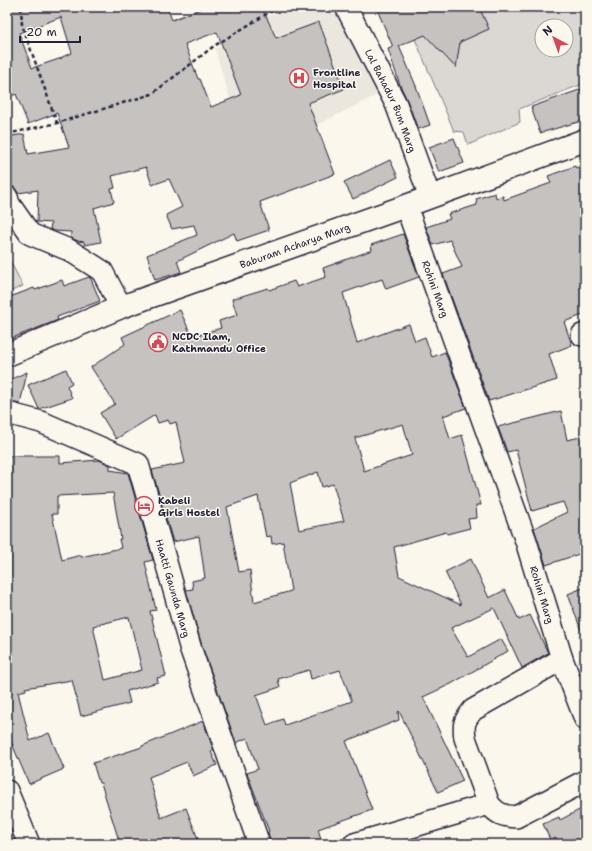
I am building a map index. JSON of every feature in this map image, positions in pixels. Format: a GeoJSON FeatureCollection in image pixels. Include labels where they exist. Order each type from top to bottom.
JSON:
{"type":"FeatureCollection","features":[{"type":"Feature","properties":{"kind":"main road","name":"Baburam Acharya Marg"},"geometry":{"type":"LineString","coordinates":[[7,355],[121,307],[406,206],[585,140]]}},
{"type":"Feature","properties":{"kind":"street","name":"Lal Bahadur Bum Marg"},"geometry":{"type":"LineString","coordinates":[[346,7],[396,104],[430,197]]}},
{"type":"Feature","properties":{"kind":"street"},"geometry":{"type":"LineString","coordinates":[[7,197],[9,204],[30,234],[69,250],[102,270],[121,307]]}},
{"type":"Feature","properties":{"kind":"street","name":"Rohini Marg"},"geometry":{"type":"LineString","coordinates":[[406,206],[526,541],[562,658],[585,719]]}},
{"type":"Feature","properties":{"kind":"street","name":"Haatti Gaunda Marg"},"geometry":{"type":"LineString","coordinates":[[7,413],[41,422],[138,464],[191,650],[259,844]]}},
{"type":"Feature","properties":{"kind":"street"},"geometry":{"type":"LineString","coordinates":[[562,658],[473,710],[466,719],[463,727],[465,738],[489,804],[494,811],[505,816],[516,817],[585,781]]}},
{"type":"Feature","properties":{"kind":"street"},"geometry":{"type":"LineString","coordinates":[[7,791],[29,844]]}},
{"type":"Feature","properties":{"kind":"street"},"geometry":{"type":"LineString","coordinates":[[354,844],[489,804]]}},
{"type":"Feature","properties":{"kind":"path"},"geometry":{"type":"LineString","coordinates":[[21,7],[22,25],[57,123]]}},
{"type":"Feature","properties":{"kind":"path"},"geometry":{"type":"LineString","coordinates":[[7,134],[57,123],[152,94],[214,46],[278,7]]}},
{"type":"Feature","properties":{"kind":"shaded area","name":"Frontline Hospital"},"geometry":{"type":"Polygon","coordinates":[[[302,7],[327,7],[341,19],[379,94],[259,154],[243,117],[229,96],[215,49],[250,28],[251,20],[302,7]]]}},
{"type":"Feature","properties":{"kind":"shaded area"},"geometry":{"type":"Polygon","coordinates":[[[475,7],[579,7],[585,24],[585,83],[519,109],[520,122],[468,145],[464,132],[454,131],[412,32],[475,7]]]}},
{"type":"Feature","properties":{"kind":"shaded area"},"geometry":{"type":"Polygon","coordinates":[[[7,255],[23,286],[7,293],[7,255]]]}},
{"type":"Feature","properties":{"kind":"building"},"geometry":{"type":"Polygon","coordinates":[[[7,7],[167,7],[172,20],[205,7],[262,7],[276,38],[319,22],[344,89],[308,103],[335,174],[260,202],[269,230],[237,241],[234,233],[177,261],[181,272],[155,280],[147,255],[197,235],[194,225],[172,229],[166,215],[182,207],[169,179],[152,185],[146,167],[112,176],[115,188],[111,189],[114,202],[94,208],[101,242],[85,245],[84,242],[71,238],[71,232],[54,231],[50,229],[51,223],[37,222],[38,190],[18,193],[15,188],[11,186],[7,159],[7,137],[24,134],[28,154],[69,147],[57,113],[28,124],[16,94],[7,98],[7,7]],[[61,17],[19,33],[32,68],[72,53],[61,17]],[[217,32],[185,44],[198,79],[200,79],[211,107],[241,95],[217,32]]]}},
{"type":"Feature","properties":{"kind":"building"},"geometry":{"type":"Polygon","coordinates":[[[376,7],[479,7],[489,29],[460,42],[456,68],[425,35],[399,46],[416,86],[430,125],[418,129],[400,85],[388,49],[393,47],[376,7]]]}},
{"type":"Feature","properties":{"kind":"building"},"geometry":{"type":"Polygon","coordinates":[[[585,88],[585,120],[540,133],[531,107],[585,88]]]}},
{"type":"Feature","properties":{"kind":"building"},"geometry":{"type":"Polygon","coordinates":[[[454,138],[464,163],[439,172],[429,147],[454,138]]]}},
{"type":"Feature","properties":{"kind":"building"},"geometry":{"type":"Polygon","coordinates":[[[390,160],[398,177],[353,199],[344,182],[390,160]]]}},
{"type":"Feature","properties":{"kind":"building"},"geometry":{"type":"Polygon","coordinates":[[[585,164],[585,314],[564,322],[572,345],[549,354],[557,380],[489,401],[443,274],[462,267],[450,240],[433,245],[426,227],[450,219],[448,214],[477,205],[476,199],[495,193],[496,198],[503,196],[504,200],[551,183],[548,176],[585,164]]]}},
{"type":"Feature","properties":{"kind":"building"},"geometry":{"type":"Polygon","coordinates":[[[403,234],[419,277],[386,289],[382,279],[343,293],[357,343],[409,324],[415,341],[425,337],[432,357],[445,352],[466,408],[443,416],[450,439],[462,435],[481,505],[476,505],[477,518],[468,519],[470,528],[447,534],[446,532],[394,547],[399,576],[461,605],[445,572],[471,559],[489,598],[505,590],[519,620],[530,615],[548,653],[522,668],[494,608],[451,628],[468,657],[501,639],[508,651],[451,684],[423,697],[463,781],[438,792],[399,711],[399,720],[346,741],[372,810],[318,829],[321,839],[308,844],[271,844],[269,831],[247,773],[258,769],[247,738],[236,743],[202,646],[186,590],[193,589],[192,581],[205,578],[199,536],[173,542],[152,470],[185,463],[176,422],[170,424],[168,420],[158,423],[155,415],[116,439],[100,413],[115,404],[91,367],[125,344],[122,337],[180,310],[192,337],[221,328],[219,321],[237,315],[232,299],[268,288],[269,290],[294,281],[297,287],[326,277],[323,268],[372,250],[371,245],[403,234]],[[403,424],[355,438],[364,471],[412,455],[403,424]],[[318,472],[290,483],[299,530],[344,521],[333,484],[322,487],[318,472]],[[258,496],[227,507],[239,572],[250,570],[254,602],[291,591],[283,542],[272,544],[271,536],[266,537],[258,496]],[[309,670],[278,679],[280,687],[256,695],[267,725],[283,719],[285,725],[352,701],[340,670],[311,679],[309,670]]]}},
{"type":"Feature","properties":{"kind":"building"},"geometry":{"type":"Polygon","coordinates":[[[89,277],[100,301],[57,317],[58,320],[7,340],[7,298],[62,280],[64,286],[89,277]]]}},
{"type":"Feature","properties":{"kind":"building"},"geometry":{"type":"Polygon","coordinates":[[[66,369],[72,383],[67,386],[72,398],[39,409],[28,385],[66,369]]]}},
{"type":"Feature","properties":{"kind":"building"},"geometry":{"type":"Polygon","coordinates":[[[27,372],[20,404],[7,401],[7,381],[27,372]]]}},
{"type":"Feature","properties":{"kind":"building"},"geometry":{"type":"Polygon","coordinates":[[[561,411],[567,440],[585,436],[585,552],[546,565],[534,528],[567,512],[563,502],[532,511],[516,450],[507,452],[498,427],[561,411]]]}},
{"type":"Feature","properties":{"kind":"building"},"geometry":{"type":"Polygon","coordinates":[[[7,456],[60,456],[60,463],[99,460],[110,465],[110,470],[128,473],[153,560],[145,562],[156,610],[150,611],[166,676],[157,678],[158,682],[127,691],[130,703],[81,716],[72,680],[25,688],[26,690],[18,692],[30,741],[49,733],[64,769],[29,784],[7,732],[7,456]],[[113,493],[57,496],[57,514],[52,514],[62,560],[121,548],[119,539],[121,539],[113,493]],[[129,617],[93,626],[105,680],[142,670],[129,617]]]}},
{"type":"Feature","properties":{"kind":"building"},"geometry":{"type":"Polygon","coordinates":[[[585,587],[585,636],[583,636],[568,594],[585,587]]]}},
{"type":"Feature","properties":{"kind":"building"},"geometry":{"type":"Polygon","coordinates":[[[203,721],[214,751],[211,752],[217,765],[193,776],[187,762],[149,777],[161,818],[186,808],[200,844],[120,844],[101,783],[99,783],[93,763],[142,747],[203,721]]]}},
{"type":"Feature","properties":{"kind":"building"},"geometry":{"type":"Polygon","coordinates":[[[585,807],[585,836],[570,844],[552,844],[543,824],[559,817],[560,820],[585,807]]]}},
{"type":"Feature","properties":{"kind":"place","name":"Frontline Hospital"},"geometry":{"type":"Point","coordinates":[299,78]}},
{"type":"Feature","properties":{"kind":"place","name":"NCDC Ilam, Kathmandu Office"},"geometry":{"type":"Point","coordinates":[158,342]}},
{"type":"Feature","properties":{"kind":"place","name":"Kabeli Girls Hostel"},"geometry":{"type":"Point","coordinates":[144,506]}}]}
